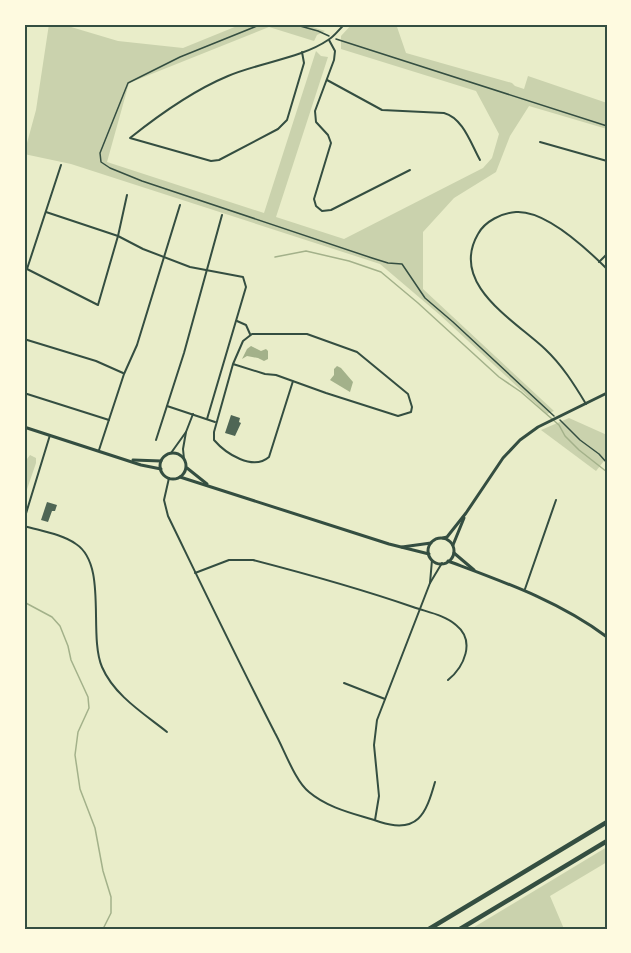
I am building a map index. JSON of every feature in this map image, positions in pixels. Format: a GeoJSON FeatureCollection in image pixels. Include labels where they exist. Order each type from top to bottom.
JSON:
{"type":"FeatureCollection","features":[{"type":"Feature","properties":{"kind":"highway"},"geometry":{"type":"LineString","coordinates":[[429,929],[607,822]]}},
{"type":"Feature","properties":{"kind":"highway"},"geometry":{"type":"LineString","coordinates":[[460,929],[607,841]]}},
{"type":"Feature","properties":{"kind":"street"},"geometry":{"type":"LineString","coordinates":[[302,52],[303,63],[286,120],[278,129],[219,160],[211,161],[130,138],[158,116],[213,83],[253,67],[302,52],[329,40],[345,24]]}},
{"type":"Feature","properties":{"kind":"street"},"geometry":{"type":"LineString","coordinates":[[329,40],[335,55],[315,111],[316,122],[332,142],[314,199],[318,208],[331,210],[410,170]]}},
{"type":"Feature","properties":{"kind":"street"},"geometry":{"type":"LineString","coordinates":[[327,80],[380,109],[444,113],[453,116],[480,160]]}},
{"type":"Feature","properties":{"kind":"street"},"geometry":{"type":"LineString","coordinates":[[540,142],[607,161]]}},
{"type":"Feature","properties":{"kind":"street"},"geometry":{"type":"LineString","coordinates":[[61,165],[27,269],[98,305],[127,195]]}},
{"type":"Feature","properties":{"kind":"street"},"geometry":{"type":"LineString","coordinates":[[99,450],[124,374],[138,345],[180,205]]}},
{"type":"Feature","properties":{"kind":"street"},"geometry":{"type":"LineString","coordinates":[[46,212],[118,236],[143,249],[206,271],[243,277],[246,287],[207,419]]}},
{"type":"Feature","properties":{"kind":"street"},"geometry":{"type":"LineString","coordinates":[[586,404],[556,361],[483,293],[474,276],[471,256],[475,239],[485,224],[512,212],[526,212],[538,216],[560,230],[607,269]]}},
{"type":"Feature","properties":{"kind":"street"},"geometry":{"type":"LineString","coordinates":[[156,440],[184,353],[222,215]]}},
{"type":"Feature","properties":{"kind":"street"},"geometry":{"type":"LineString","coordinates":[[599,262],[607,254]]}},
{"type":"Feature","properties":{"kind":"street"},"geometry":{"type":"LineString","coordinates":[[237,321],[246,325],[250,334]]}},
{"type":"Feature","properties":{"kind":"street"},"geometry":{"type":"LineString","coordinates":[[233,364],[293,381],[398,416],[411,412],[412,406],[408,394],[357,352],[307,334],[250,334],[243,341],[233,364],[216,423],[214,440],[219,446],[245,461],[262,463],[269,457],[293,381]]}},
{"type":"Feature","properties":{"kind":"street"},"geometry":{"type":"LineString","coordinates":[[24,339],[96,362],[124,374]]}},
{"type":"Feature","properties":{"kind":"street"},"geometry":{"type":"LineString","coordinates":[[24,393],[109,420]]}},
{"type":"Feature","properties":{"kind":"street"},"geometry":{"type":"LineString","coordinates":[[401,547],[431,543],[436,539],[447,537],[513,446],[544,424],[607,393]]}},
{"type":"Feature","properties":{"kind":"street"},"geometry":{"type":"LineString","coordinates":[[167,406],[216,423]]}},
{"type":"Feature","properties":{"kind":"street"},"geometry":{"type":"LineString","coordinates":[[192,414],[183,449],[186,468],[209,485]]}},
{"type":"Feature","properties":{"kind":"street"},"geometry":{"type":"LineString","coordinates":[[24,427],[160,469],[169,478],[180,477],[209,485],[429,554]]}},
{"type":"Feature","properties":{"kind":"street"},"geometry":{"type":"LineString","coordinates":[[131,460],[162,460],[171,453],[186,432]]}},
{"type":"Feature","properties":{"kind":"street"},"geometry":{"type":"LineString","coordinates":[[24,520],[50,435]]}},
{"type":"Feature","properties":{"kind":"street"},"geometry":{"type":"LineString","coordinates":[[171,453],[180,455],[184,459]]}},
{"type":"Feature","properties":{"kind":"street"},"geometry":{"type":"LineString","coordinates":[[160,469],[162,460]]}},
{"type":"Feature","properties":{"kind":"street"},"geometry":{"type":"LineString","coordinates":[[180,477],[186,468]]}},
{"type":"Feature","properties":{"kind":"street"},"geometry":{"type":"LineString","coordinates":[[169,478],[164,500],[165,507],[195,573],[272,727],[307,791],[330,805],[375,820],[402,826],[415,822],[424,814],[435,782]]}},
{"type":"Feature","properties":{"kind":"street"},"geometry":{"type":"LineString","coordinates":[[525,590],[556,500]]}},
{"type":"Feature","properties":{"kind":"street"},"geometry":{"type":"LineString","coordinates":[[466,513],[453,545],[454,553],[475,571]]}},
{"type":"Feature","properties":{"kind":"street"},"geometry":{"type":"LineString","coordinates":[[24,526],[70,540],[87,554],[92,569],[96,645],[103,670],[117,690],[167,732]]}},
{"type":"Feature","properties":{"kind":"street"},"geometry":{"type":"LineString","coordinates":[[443,538],[453,545]]}},
{"type":"Feature","properties":{"kind":"street"},"geometry":{"type":"LineString","coordinates":[[430,583],[431,543]]}},
{"type":"Feature","properties":{"kind":"street"},"geometry":{"type":"LineString","coordinates":[[432,560],[442,563],[448,561],[454,553]]}},
{"type":"Feature","properties":{"kind":"street"},"geometry":{"type":"LineString","coordinates":[[195,573],[229,560],[253,560],[421,610],[454,623],[465,638],[466,646],[464,660],[456,673],[448,680]]}},
{"type":"Feature","properties":{"kind":"street"},"geometry":{"type":"LineString","coordinates":[[448,561],[525,590],[571,613],[607,637]]}},
{"type":"Feature","properties":{"kind":"street"},"geometry":{"type":"LineString","coordinates":[[375,820],[379,788],[375,731],[430,583],[442,563]]}},
{"type":"Feature","properties":{"kind":"street"},"geometry":{"type":"LineString","coordinates":[[344,683],[385,699]]}},
{"type":"Feature","properties":{"kind":"path"},"geometry":{"type":"LineString","coordinates":[[262,24],[180,57],[128,83],[100,153],[101,162],[131,177],[266,224],[388,263],[402,264],[425,298],[607,463]]}},
{"type":"Feature","properties":{"kind":"path"},"geometry":{"type":"LineString","coordinates":[[293,24],[318,31],[341,42],[607,126]]}},
{"type":"Feature","properties":{"kind":"shaded area"},"geometry":{"type":"Polygon","coordinates":[[[49,24],[61,24],[118,41],[183,48],[242,24],[304,24],[325,31],[317,35],[314,41],[269,27],[129,83],[107,162],[264,213],[316,51],[321,56],[328,57],[276,217],[344,239],[483,168],[492,158],[499,134],[476,91],[341,49],[341,36],[352,24],[396,24],[406,53],[512,83],[524,89],[528,76],[607,103],[607,129],[529,106],[510,136],[496,172],[454,198],[423,232],[423,289],[554,411],[547,414],[440,315],[380,264],[71,164],[24,154],[36,110],[49,24]]]}},
{"type":"Feature","properties":{"kind":"shaded area"},"geometry":{"type":"Polygon","coordinates":[[[251,346],[261,351],[266,349],[268,359],[264,361],[247,356],[242,359],[251,346]]]}},
{"type":"Feature","properties":{"kind":"shaded area"},"geometry":{"type":"Polygon","coordinates":[[[337,366],[353,382],[350,392],[330,380],[337,366]]]}},
{"type":"Feature","properties":{"kind":"shaded area"},"geometry":{"type":"Polygon","coordinates":[[[569,418],[607,435],[607,457],[596,471],[541,430],[569,418]]]}},
{"type":"Feature","properties":{"kind":"shaded area"},"geometry":{"type":"Polygon","coordinates":[[[30,455],[36,458],[36,463],[24,498],[24,463],[30,455]]]}},
{"type":"Feature","properties":{"kind":"shaded area"},"geometry":{"type":"Polygon","coordinates":[[[607,847],[607,862],[550,896],[564,929],[471,929],[607,847]]]}},
{"type":"Feature","properties":{"kind":"building"},"geometry":{"type":"Polygon","coordinates":[[[231,415],[240,418],[241,423],[235,436],[225,433],[231,415]]]}},
{"type":"Feature","properties":{"kind":"building"},"geometry":{"type":"Polygon","coordinates":[[[47,502],[57,505],[48,522],[41,520],[47,502]]]}},
{"type":"Feature","properties":{"kind":"waterway"},"geometry":{"type":"LineString","coordinates":[[275,257],[306,251],[349,261],[381,272],[499,377],[521,392],[559,425],[565,436],[579,450],[607,472]]}},
{"type":"Feature","properties":{"kind":"waterway"},"geometry":{"type":"LineString","coordinates":[[24,602],[52,617],[60,626],[71,660],[88,697],[89,708],[78,732],[75,755],[80,789],[95,828],[103,871],[111,897],[111,913],[103,929]]}}]}
